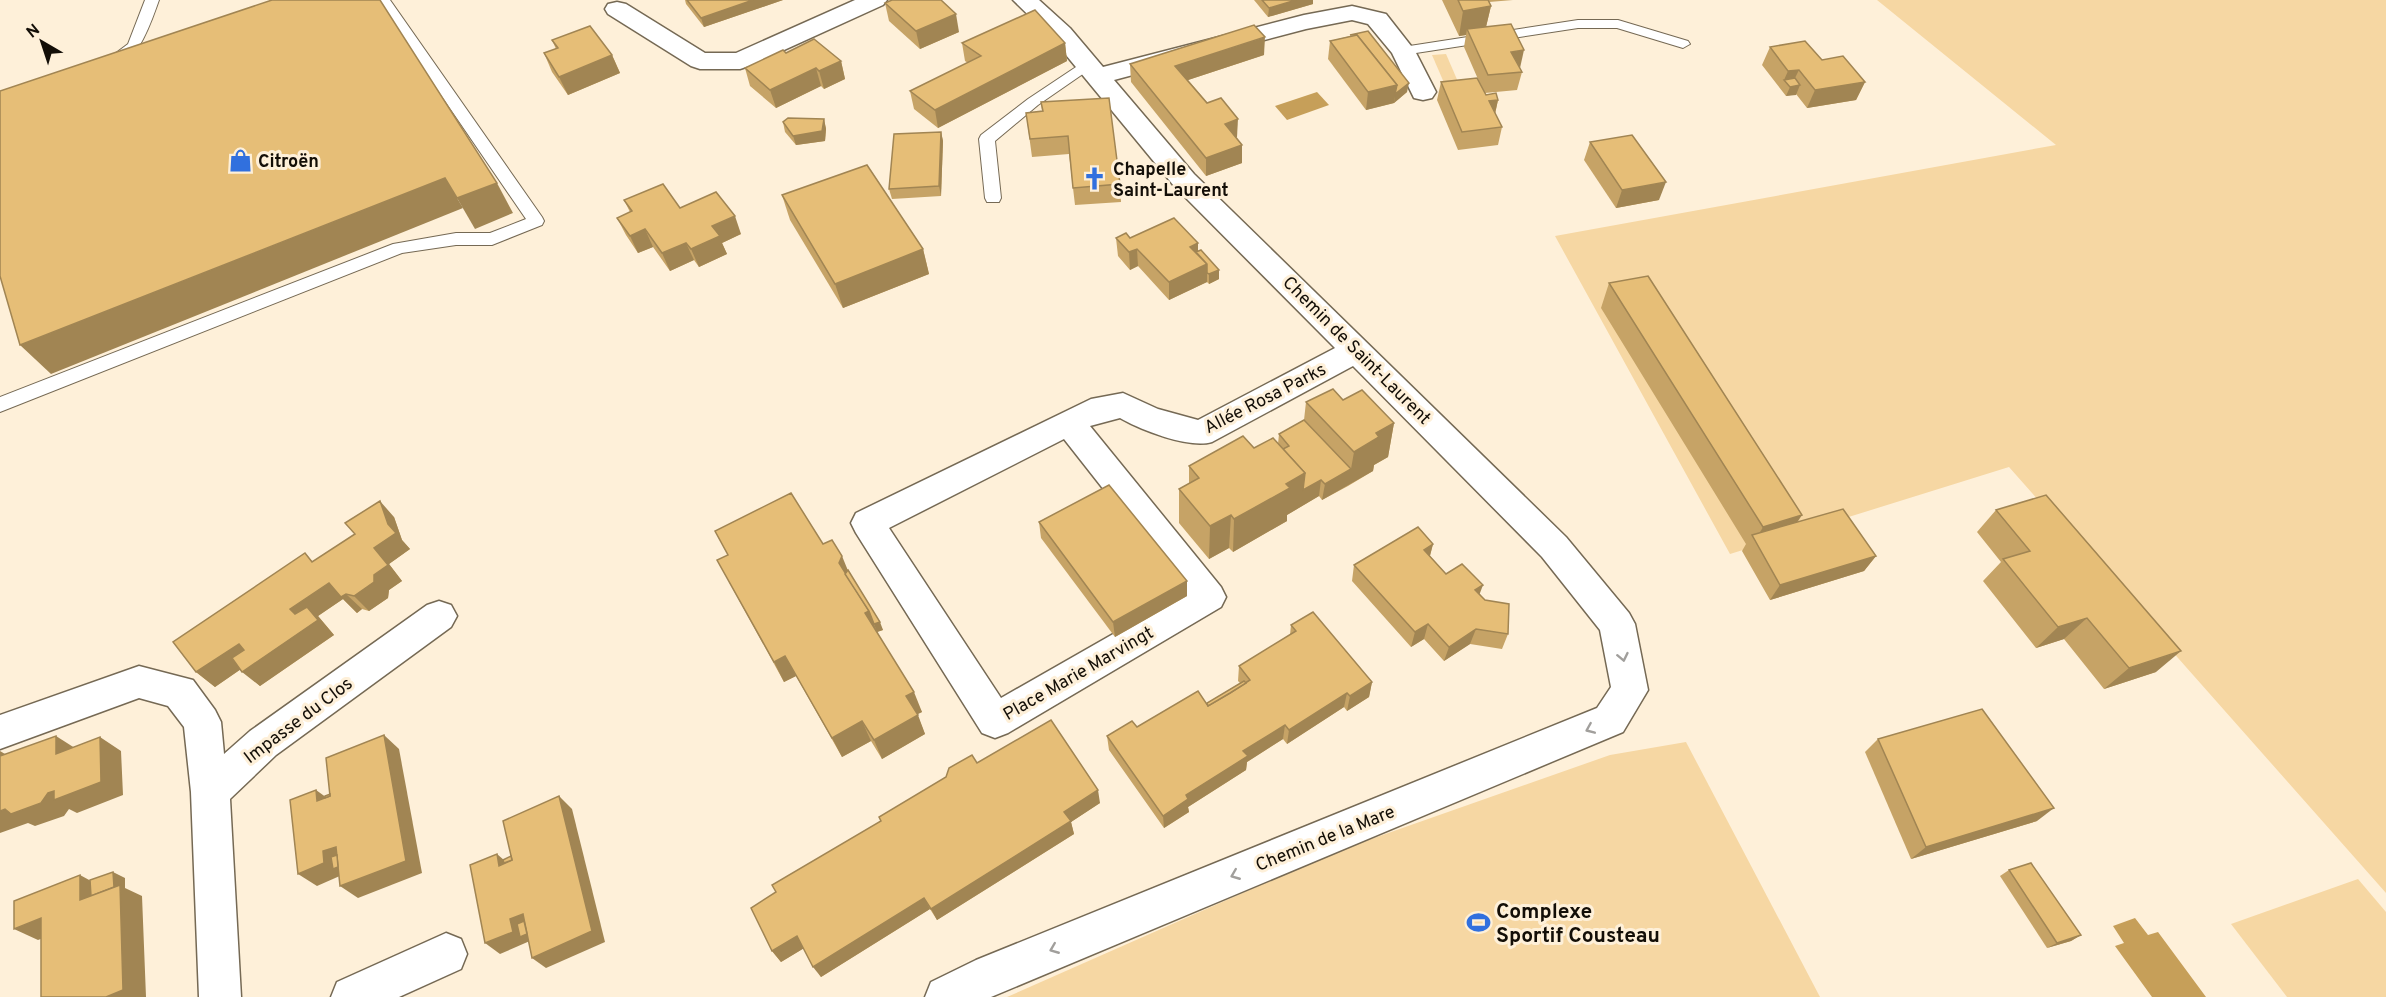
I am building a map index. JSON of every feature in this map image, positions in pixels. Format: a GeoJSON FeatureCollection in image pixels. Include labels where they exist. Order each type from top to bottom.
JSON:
{"type":"FeatureCollection","features":[{"type":"Feature","properties":{"kind":"street"},"geometry":{"type":"LineString","coordinates":[[617,9],[700,61],[740,61],[875,0]]}},
{"type":"Feature","properties":{"kind":"street","name":"Chemin de Saint-Laurent"},"geometry":{"type":"LineString","coordinates":[[1025,0],[1060,33],[1093,70],[1184,180],[1554,547],[1617,624]]}},
{"type":"Feature","properties":{"kind":"street"},"geometry":{"type":"LineString","coordinates":[[1093,70],[1304,22],[1352,14],[1377,19],[1403,51],[1423,92]]}},
{"type":"Feature","properties":{"kind":"street","name":"Allée Rosa Parks"},"geometry":{"type":"LineString","coordinates":[[1069,422],[1091,411],[1123,405],[1149,419],[1201,433],[1357,350]]}},
{"type":"Feature","properties":{"kind":"street","name":"Place Marie Marvingt"},"geometry":{"type":"LineString","coordinates":[[1069,422],[1209,597],[995,721],[868,523],[1069,422]]}},
{"type":"Feature","properties":{"kind":"street","name":"Impasse du Clos"},"geometry":{"type":"LineString","coordinates":[[210,792],[263,743],[439,616]]}},
{"type":"Feature","properties":{"kind":"street","name":"Chemin de la Mare"},"geometry":{"type":"LineString","coordinates":[[946,997],[991,975],[1610,720],[1630,690],[1617,624]]}},
{"type":"Feature","properties":{"kind":"street"},"geometry":{"type":"LineString","coordinates":[[0,732],[139,682],[180,692],[202,722],[210,792],[220,997]]}},
{"type":"Feature","properties":{"kind":"street"},"geometry":{"type":"LineString","coordinates":[[352,997],[446,954]]}},
{"type":"Feature","properties":{"kind":"lane"},"geometry":{"type":"LineString","coordinates":[[101,71],[134,46],[152,0]]}},
{"type":"Feature","properties":{"kind":"lane"},"geometry":{"type":"LineString","coordinates":[[0,405],[399,248],[456,239],[492,239],[536,221],[383,0]]}},
{"type":"Feature","properties":{"kind":"lane"},"geometry":{"type":"LineString","coordinates":[[1403,51],[1578,24],[1618,24],[1683,44]]}},
{"type":"Feature","properties":{"kind":"lane"},"geometry":{"type":"LineString","coordinates":[[134,46],[154,48]]}},
{"type":"Feature","properties":{"kind":"lane"},"geometry":{"type":"LineString","coordinates":[[993,198],[987,139],[1032,102],[1093,70]]}},
{"type":"Feature","properties":{"kind":"shaded area"},"geometry":{"type":"Polygon","coordinates":[[[1877,0],[2386,0],[2386,893],[2009,467],[1730,554],[1555,236],[2056,145],[1877,0]]]}},
{"type":"Feature","properties":{"kind":"shaded area"},"geometry":{"type":"Polygon","coordinates":[[[1446,54],[1462,91],[1448,92],[1432,55],[1446,54]]]}},
{"type":"Feature","properties":{"kind":"shaded area"},"geometry":{"type":"Polygon","coordinates":[[[1317,92],[1329,105],[1287,120],[1275,106],[1317,92]]]}},
{"type":"Feature","properties":{"kind":"shaded area","name":"Complexe Sportif Cousteau"},"geometry":{"type":"Polygon","coordinates":[[[1686,742],[1820,997],[1007,997],[1340,850],[1610,755],[1686,742]]]}},
{"type":"Feature","properties":{"kind":"shaded area"},"geometry":{"type":"Polygon","coordinates":[[[2358,879],[2386,912],[2386,997],[2287,997],[2231,924],[2358,879]]]}},
{"type":"Feature","properties":{"kind":"shaded area"},"geometry":{"type":"Polygon","coordinates":[[[2135,918],[2148,935],[2158,932],[2206,997],[2152,997],[2115,946],[2124,943],[2113,926],[2135,918]]]}},
{"type":"Feature","properties":{"kind":"building","name":"Citroën"},"geometry":{"type":"Polygon","coordinates":[[[272,0],[380,0],[497,183],[457,198],[445,178],[20,345],[0,276],[0,91],[272,0]]]}},
{"type":"Feature","properties":{"kind":"building"},"geometry":{"type":"Polygon","coordinates":[[[687,0],[753,0],[701,18],[687,0]]]}},
{"type":"Feature","properties":{"kind":"building"},"geometry":{"type":"Polygon","coordinates":[[[892,0],[941,0],[956,14],[916,31],[885,3],[892,0]]]}},
{"type":"Feature","properties":{"kind":"building"},"geometry":{"type":"Polygon","coordinates":[[[1262,0],[1296,0],[1269,8],[1262,0]]]}},
{"type":"Feature","properties":{"kind":"building"},"geometry":{"type":"Polygon","coordinates":[[[1458,0],[1488,0],[1491,6],[1463,11],[1458,0]]]}},
{"type":"Feature","properties":{"kind":"building"},"geometry":{"type":"Polygon","coordinates":[[[1035,10],[1065,43],[935,110],[910,91],[981,56],[962,43],[1035,10]]]}},
{"type":"Feature","properties":{"kind":"building"},"geometry":{"type":"Polygon","coordinates":[[[1511,24],[1524,50],[1511,52],[1522,72],[1488,75],[1467,29],[1511,24]]]}},
{"type":"Feature","properties":{"kind":"building"},"geometry":{"type":"Polygon","coordinates":[[[1254,25],[1265,37],[1175,66],[1207,103],[1221,98],[1238,119],[1225,124],[1242,145],[1206,158],[1130,64],[1254,25]]]}},
{"type":"Feature","properties":{"kind":"building"},"geometry":{"type":"Polygon","coordinates":[[[590,26],[612,55],[559,77],[544,53],[558,48],[552,40],[590,26]]]}},
{"type":"Feature","properties":{"kind":"building"},"geometry":{"type":"Polygon","coordinates":[[[1368,31],[1409,83],[1395,94],[1397,85],[1357,35],[1350,35],[1368,31]]]}},
{"type":"Feature","properties":{"kind":"building"},"geometry":{"type":"Polygon","coordinates":[[[1357,35],[1397,85],[1368,92],[1330,41],[1357,35]]]}},
{"type":"Feature","properties":{"kind":"building"},"geometry":{"type":"Polygon","coordinates":[[[814,39],[841,61],[819,71],[816,68],[770,90],[745,68],[783,50],[786,53],[814,39]]]}},
{"type":"Feature","properties":{"kind":"building"},"geometry":{"type":"Polygon","coordinates":[[[1805,41],[1822,60],[1843,56],[1865,82],[1815,90],[1799,70],[1788,71],[1770,47],[1805,41]]]}},
{"type":"Feature","properties":{"kind":"building"},"geometry":{"type":"Polygon","coordinates":[[[1477,78],[1486,95],[1496,93],[1498,100],[1489,101],[1502,127],[1462,132],[1441,82],[1477,78]]]}},
{"type":"Feature","properties":{"kind":"building"},"geometry":{"type":"Polygon","coordinates":[[[1795,78],[1800,85],[1790,87],[1784,80],[1795,78]]]}},
{"type":"Feature","properties":{"kind":"building","name":"Chapelle Saint-Laurent"},"geometry":{"type":"Polygon","coordinates":[[[1109,98],[1120,184],[1073,188],[1068,136],[1030,139],[1026,113],[1043,111],[1041,102],[1109,98]]]}},
{"type":"Feature","properties":{"kind":"building"},"geometry":{"type":"Polygon","coordinates":[[[788,118],[824,119],[822,131],[793,136],[783,122],[788,118]]]}},
{"type":"Feature","properties":{"kind":"building"},"geometry":{"type":"Polygon","coordinates":[[[941,132],[939,186],[889,189],[894,134],[941,132]]]}},
{"type":"Feature","properties":{"kind":"building"},"geometry":{"type":"Polygon","coordinates":[[[1632,135],[1666,182],[1622,190],[1590,142],[1632,135]]]}},
{"type":"Feature","properties":{"kind":"building"},"geometry":{"type":"Polygon","coordinates":[[[867,165],[923,249],[835,284],[782,195],[867,165]]]}},
{"type":"Feature","properties":{"kind":"building"},"geometry":{"type":"Polygon","coordinates":[[[663,184],[680,208],[716,192],[735,216],[712,226],[720,236],[691,249],[686,243],[662,253],[645,229],[630,236],[617,218],[632,211],[624,200],[663,184]]]}},
{"type":"Feature","properties":{"kind":"building"},"geometry":{"type":"Polygon","coordinates":[[[1174,218],[1198,243],[1190,247],[1207,264],[1169,282],[1137,249],[1129,252],[1116,238],[1126,233],[1130,238],[1174,218]]]}},
{"type":"Feature","properties":{"kind":"building"},"geometry":{"type":"Polygon","coordinates":[[[1201,250],[1219,270],[1207,273],[1207,264],[1196,252],[1201,250]]]}},
{"type":"Feature","properties":{"kind":"building"},"geometry":{"type":"Polygon","coordinates":[[[1648,276],[1802,515],[1763,527],[1609,283],[1648,276]]]}},
{"type":"Feature","properties":{"kind":"building"},"geometry":{"type":"Polygon","coordinates":[[[1333,389],[1343,400],[1362,390],[1394,423],[1376,433],[1379,437],[1354,452],[1306,402],[1333,389]]]}},
{"type":"Feature","properties":{"kind":"building"},"geometry":{"type":"Polygon","coordinates":[[[1304,420],[1351,469],[1325,484],[1321,480],[1303,490],[1305,473],[1283,449],[1289,446],[1279,434],[1304,420]]]}},
{"type":"Feature","properties":{"kind":"building"},"geometry":{"type":"Polygon","coordinates":[[[1243,436],[1254,448],[1273,438],[1305,473],[1286,484],[1290,488],[1234,519],[1231,515],[1210,526],[1179,489],[1199,478],[1189,466],[1243,436]]]}},
{"type":"Feature","properties":{"kind":"building"},"geometry":{"type":"Polygon","coordinates":[[[1109,485],[1187,581],[1113,622],[1039,522],[1109,485]]]}},
{"type":"Feature","properties":{"kind":"building"},"geometry":{"type":"Polygon","coordinates":[[[791,493],[823,544],[832,540],[842,556],[839,563],[869,611],[865,613],[914,692],[906,696],[918,715],[874,740],[862,721],[832,738],[785,656],[774,662],[717,560],[728,555],[715,531],[791,493]]]}},
{"type":"Feature","properties":{"kind":"building"},"geometry":{"type":"Polygon","coordinates":[[[2046,495],[2181,651],[2129,668],[2087,618],[2058,627],[2003,559],[2030,551],[1996,510],[2046,495]]]}},
{"type":"Feature","properties":{"kind":"building"},"geometry":{"type":"Polygon","coordinates":[[[380,501],[388,524],[396,533],[374,548],[388,565],[374,575],[374,582],[354,596],[346,594],[341,597],[329,583],[290,609],[295,614],[307,607],[318,620],[242,672],[232,658],[244,650],[239,644],[196,672],[173,642],[305,553],[312,562],[355,534],[345,523],[380,501]]]}},
{"type":"Feature","properties":{"kind":"building"},"geometry":{"type":"Polygon","coordinates":[[[1843,509],[1876,556],[1780,585],[1752,535],[1843,509]]]}},
{"type":"Feature","properties":{"kind":"building"},"geometry":{"type":"Polygon","coordinates":[[[1418,527],[1433,544],[1424,550],[1446,574],[1462,564],[1483,585],[1475,590],[1485,600],[1509,604],[1508,634],[1476,629],[1449,647],[1428,624],[1415,632],[1354,565],[1418,527]]]}},
{"type":"Feature","properties":{"kind":"building"},"geometry":{"type":"Polygon","coordinates":[[[848,570],[880,622],[874,624],[869,611],[845,574],[848,570]]]}},
{"type":"Feature","properties":{"kind":"building"},"geometry":{"type":"Polygon","coordinates":[[[1313,612],[1372,682],[1350,696],[1347,693],[1289,730],[1285,725],[1243,751],[1248,756],[1186,795],[1188,799],[1163,816],[1107,736],[1132,721],[1137,727],[1198,691],[1208,706],[1230,693],[1250,680],[1239,666],[1296,631],[1291,625],[1313,612]]]}},
{"type":"Feature","properties":{"kind":"building"},"geometry":{"type":"Polygon","coordinates":[[[1244,681],[1246,683],[1208,706],[1207,703],[1244,681]]]}},
{"type":"Feature","properties":{"kind":"building"},"geometry":{"type":"Polygon","coordinates":[[[1982,709],[2054,808],[1926,847],[1878,739],[1982,709]]]}},
{"type":"Feature","properties":{"kind":"building"},"geometry":{"type":"Polygon","coordinates":[[[1051,720],[1098,790],[1064,812],[1071,821],[931,909],[924,898],[813,967],[797,936],[772,951],[751,908],[776,892],[772,885],[881,821],[879,817],[946,777],[949,768],[972,755],[977,763],[1051,720]]]}},
{"type":"Feature","properties":{"kind":"building"},"geometry":{"type":"Polygon","coordinates":[[[384,735],[406,861],[340,886],[336,847],[323,851],[324,863],[298,874],[290,800],[316,790],[317,801],[330,796],[326,758],[384,735]]]}},
{"type":"Feature","properties":{"kind":"building"},"geometry":{"type":"Polygon","coordinates":[[[56,736],[56,754],[100,737],[101,782],[54,800],[54,791],[48,793],[41,803],[11,814],[5,809],[0,811],[0,756],[56,736]]]}},
{"type":"Feature","properties":{"kind":"building"},"geometry":{"type":"Polygon","coordinates":[[[559,796],[592,931],[532,958],[523,914],[510,919],[513,932],[485,943],[470,865],[497,854],[499,866],[512,860],[503,821],[559,796]]]}},
{"type":"Feature","properties":{"kind":"building"},"geometry":{"type":"Polygon","coordinates":[[[337,855],[338,867],[333,869],[331,857],[337,855]]]}},
{"type":"Feature","properties":{"kind":"building"},"geometry":{"type":"Polygon","coordinates":[[[511,856],[512,860],[504,863],[503,860],[511,856]]]}},
{"type":"Feature","properties":{"kind":"building"},"geometry":{"type":"Polygon","coordinates":[[[2031,863],[2081,935],[2057,943],[2009,870],[2031,863]]]}},
{"type":"Feature","properties":{"kind":"building"},"geometry":{"type":"Polygon","coordinates":[[[113,872],[114,887],[91,896],[90,880],[113,872]]]}},
{"type":"Feature","properties":{"kind":"building"},"geometry":{"type":"Polygon","coordinates":[[[80,875],[80,900],[120,885],[123,990],[106,997],[41,997],[41,918],[14,929],[14,901],[80,875]]]}},
{"type":"Feature","properties":{"kind":"building"},"geometry":{"type":"Polygon","coordinates":[[[524,921],[527,934],[520,937],[517,924],[524,921]]]}},
{"type":"Feature","properties":{"kind":"place","name":"Citroën"},"geometry":{"type":"Point","coordinates":[240,161]}},
{"type":"Feature","properties":{"kind":"place","name":"Chapelle Saint-Laurent"},"geometry":{"type":"Point","coordinates":[1095,179]}},
{"type":"Feature","properties":{"kind":"place","name":"Complexe Sportif Cousteau"},"geometry":{"type":"Point","coordinates":[1478,923]}}]}
